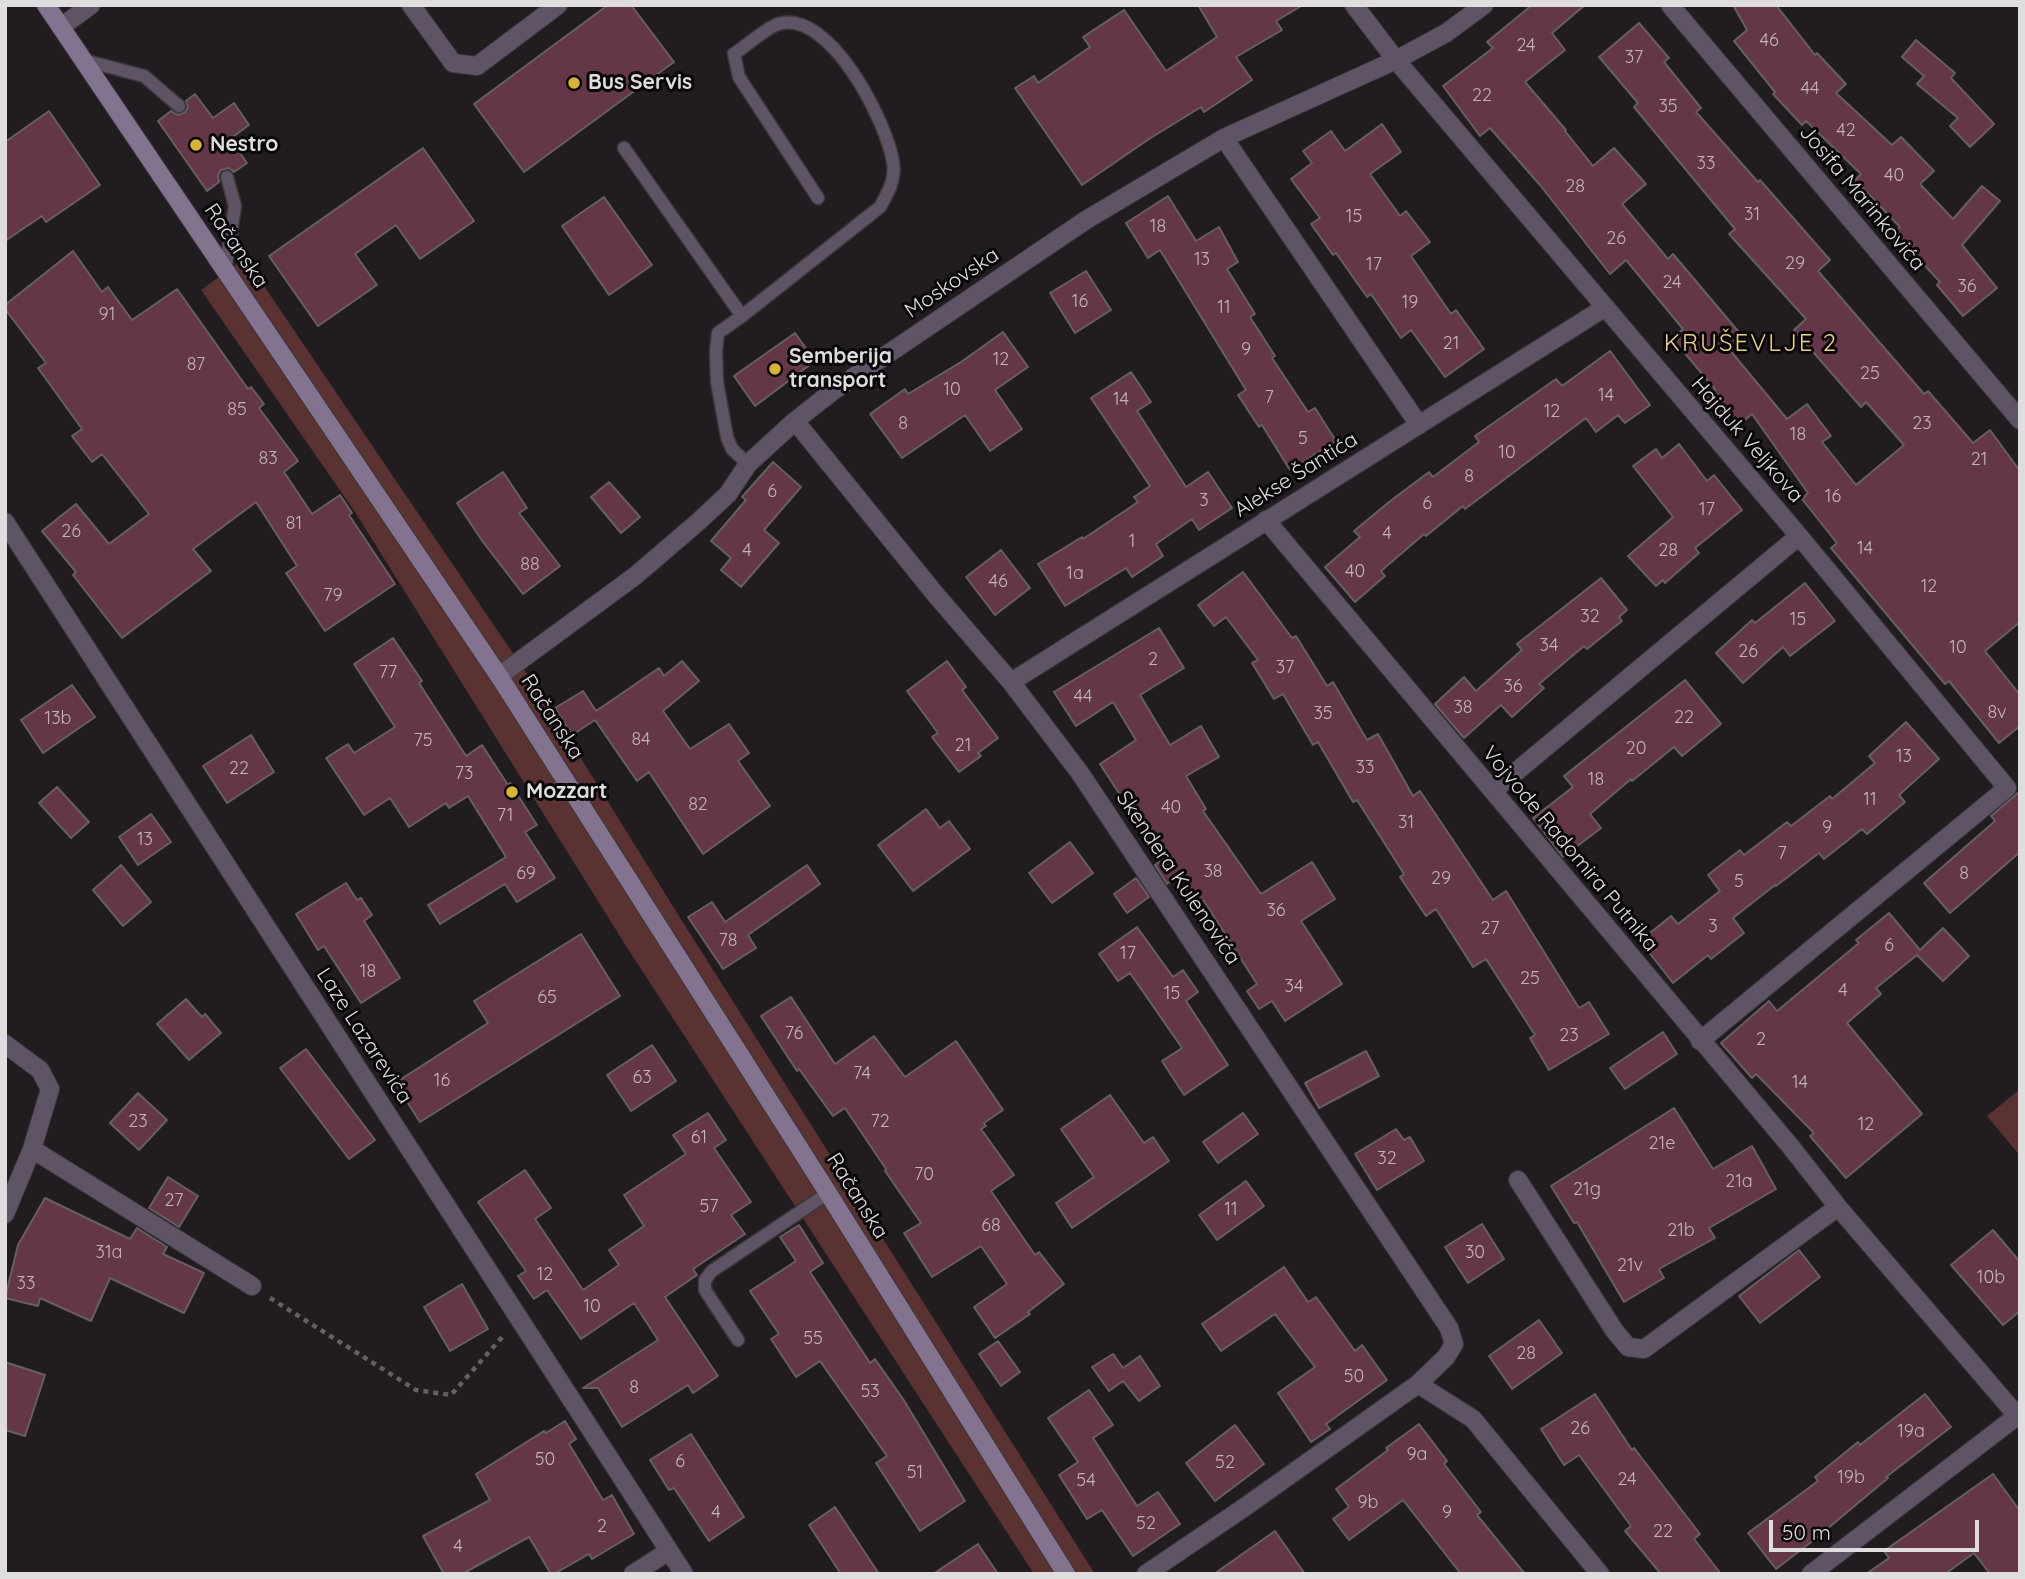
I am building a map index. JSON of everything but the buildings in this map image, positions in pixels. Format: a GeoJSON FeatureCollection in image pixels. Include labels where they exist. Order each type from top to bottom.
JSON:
{"type":"FeatureCollection","features":[{"type":"Feature","properties":{"kind":"main road","name":"Račanska"},"geometry":{"type":"LineString","coordinates":[[46,5],[499,676],[828,1193],[1066,1574]]}},
{"type":"Feature","properties":{"kind":"street"},"geometry":{"type":"LineString","coordinates":[[61,27],[90,5]]}},
{"type":"Feature","properties":{"kind":"street"},"geometry":{"type":"LineString","coordinates":[[411,5],[453,63],[477,66],[558,5]]}},
{"type":"Feature","properties":{"kind":"street","name":"Hajduk Veljkova"},"geometry":{"type":"LineString","coordinates":[[1354,5],[1396,60],[1604,308],[2013,783],[1700,1041]]}},
{"type":"Feature","properties":{"kind":"street","name":"Moskovska"},"geometry":{"type":"LineString","coordinates":[[499,676],[635,576],[728,494],[748,464],[833,391],[1086,220],[1224,138],[1396,60],[1446,33],[1484,5]]}},
{"type":"Feature","properties":{"kind":"street","name":"Josifa Marinkovića"},"geometry":{"type":"LineString","coordinates":[[1670,5],[2020,420]]}},
{"type":"Feature","properties":{"kind":"street"},"geometry":{"type":"LineString","coordinates":[[1224,138],[1419,425]]}},
{"type":"Feature","properties":{"kind":"street","name":"Alekse Šantića"},"geometry":{"type":"LineString","coordinates":[[1012,682],[1604,308]]}},
{"type":"Feature","properties":{"kind":"street","name":"Skendera Kulenovića"},"geometry":{"type":"LineString","coordinates":[[795,421],[936,595],[1012,682],[1087,783],[1449,1328],[1454,1344],[1446,1357],[1418,1384]]}},
{"type":"Feature","properties":{"kind":"street","name":"Vojvode Radomira Putnika"},"geometry":{"type":"LineString","coordinates":[[1266,520],[1791,1147],[1838,1207],[2018,1418],[1811,1574]]}},
{"type":"Feature","properties":{"kind":"street","name":"Laze Lazarevića"},"geometry":{"type":"LineString","coordinates":[[5,522],[684,1574]]}},
{"type":"Feature","properties":{"kind":"street"},"geometry":{"type":"LineString","coordinates":[[1493,791],[1800,536]]}},
{"type":"Feature","properties":{"kind":"street"},"geometry":{"type":"LineString","coordinates":[[5,1044],[40,1070],[51,1089],[32,1149],[5,1214]]}},
{"type":"Feature","properties":{"kind":"street"},"geometry":{"type":"LineString","coordinates":[[32,1149],[252,1286]]}},
{"type":"Feature","properties":{"kind":"street"},"geometry":{"type":"LineString","coordinates":[[1518,1180],[1614,1330],[1628,1347],[1644,1349],[1838,1207]]}},
{"type":"Feature","properties":{"kind":"street"},"geometry":{"type":"LineString","coordinates":[[1146,1574],[1418,1384],[1474,1419],[1600,1574]]}},
{"type":"Feature","properties":{"kind":"street"},"geometry":{"type":"LineString","coordinates":[[633,1574],[669,1551]]}},
{"type":"Feature","properties":{"kind":"lane"},"geometry":{"type":"LineString","coordinates":[[748,464],[732,449],[717,382],[718,333],[880,207],[891,188],[894,165],[887,136],[854,72],[828,42],[807,28],[778,24],[734,54],[740,77],[818,198]]}},
{"type":"Feature","properties":{"kind":"lane"},"geometry":{"type":"LineString","coordinates":[[83,60],[144,76],[179,106]]}},
{"type":"Feature","properties":{"kind":"lane"},"geometry":{"type":"LineString","coordinates":[[624,148],[742,316]]}},
{"type":"Feature","properties":{"kind":"lane"},"geometry":{"type":"LineString","coordinates":[[225,271],[234,206],[227,177]]}},
{"type":"Feature","properties":{"kind":"lane"},"geometry":{"type":"LineString","coordinates":[[738,1340],[705,1290],[705,1280],[712,1271],[828,1193]]}},
{"type":"Feature","properties":{"kind":"path"},"geometry":{"type":"LineString","coordinates":[[252,1286],[416,1390],[452,1395],[518,1317]]}},
{"type":"Feature","properties":{"kind":"shaded area"},"geometry":{"type":"Polygon","coordinates":[[[245,258],[546,702],[1095,1574],[1034,1574],[626,946],[355,512],[201,290],[245,258]]]}},
{"type":"Feature","properties":{"kind":"shaded area"},"geometry":{"type":"Polygon","coordinates":[[[2020,1089],[2020,1156],[1987,1116],[2020,1089]]]}},
{"type":"Feature","properties":{"kind":"place","name":"Bus Servis"},"geometry":{"type":"Point","coordinates":[574,83]}},
{"type":"Feature","properties":{"kind":"place","name":"Nestro"},"geometry":{"type":"Point","coordinates":[196,145]}},
{"type":"Feature","properties":{"kind":"place","name":"Semberija transport"},"geometry":{"type":"Point","coordinates":[775,369]}},
{"type":"Feature","properties":{"kind":"place","name":"Mozzart"},"geometry":{"type":"Point","coordinates":[512,792]}},
{"type":"Feature","properties":{"kind":"district","name":"KRUŠEVLJE 2"},"geometry":{"type":"Point","coordinates":[1751,344]}}]}
